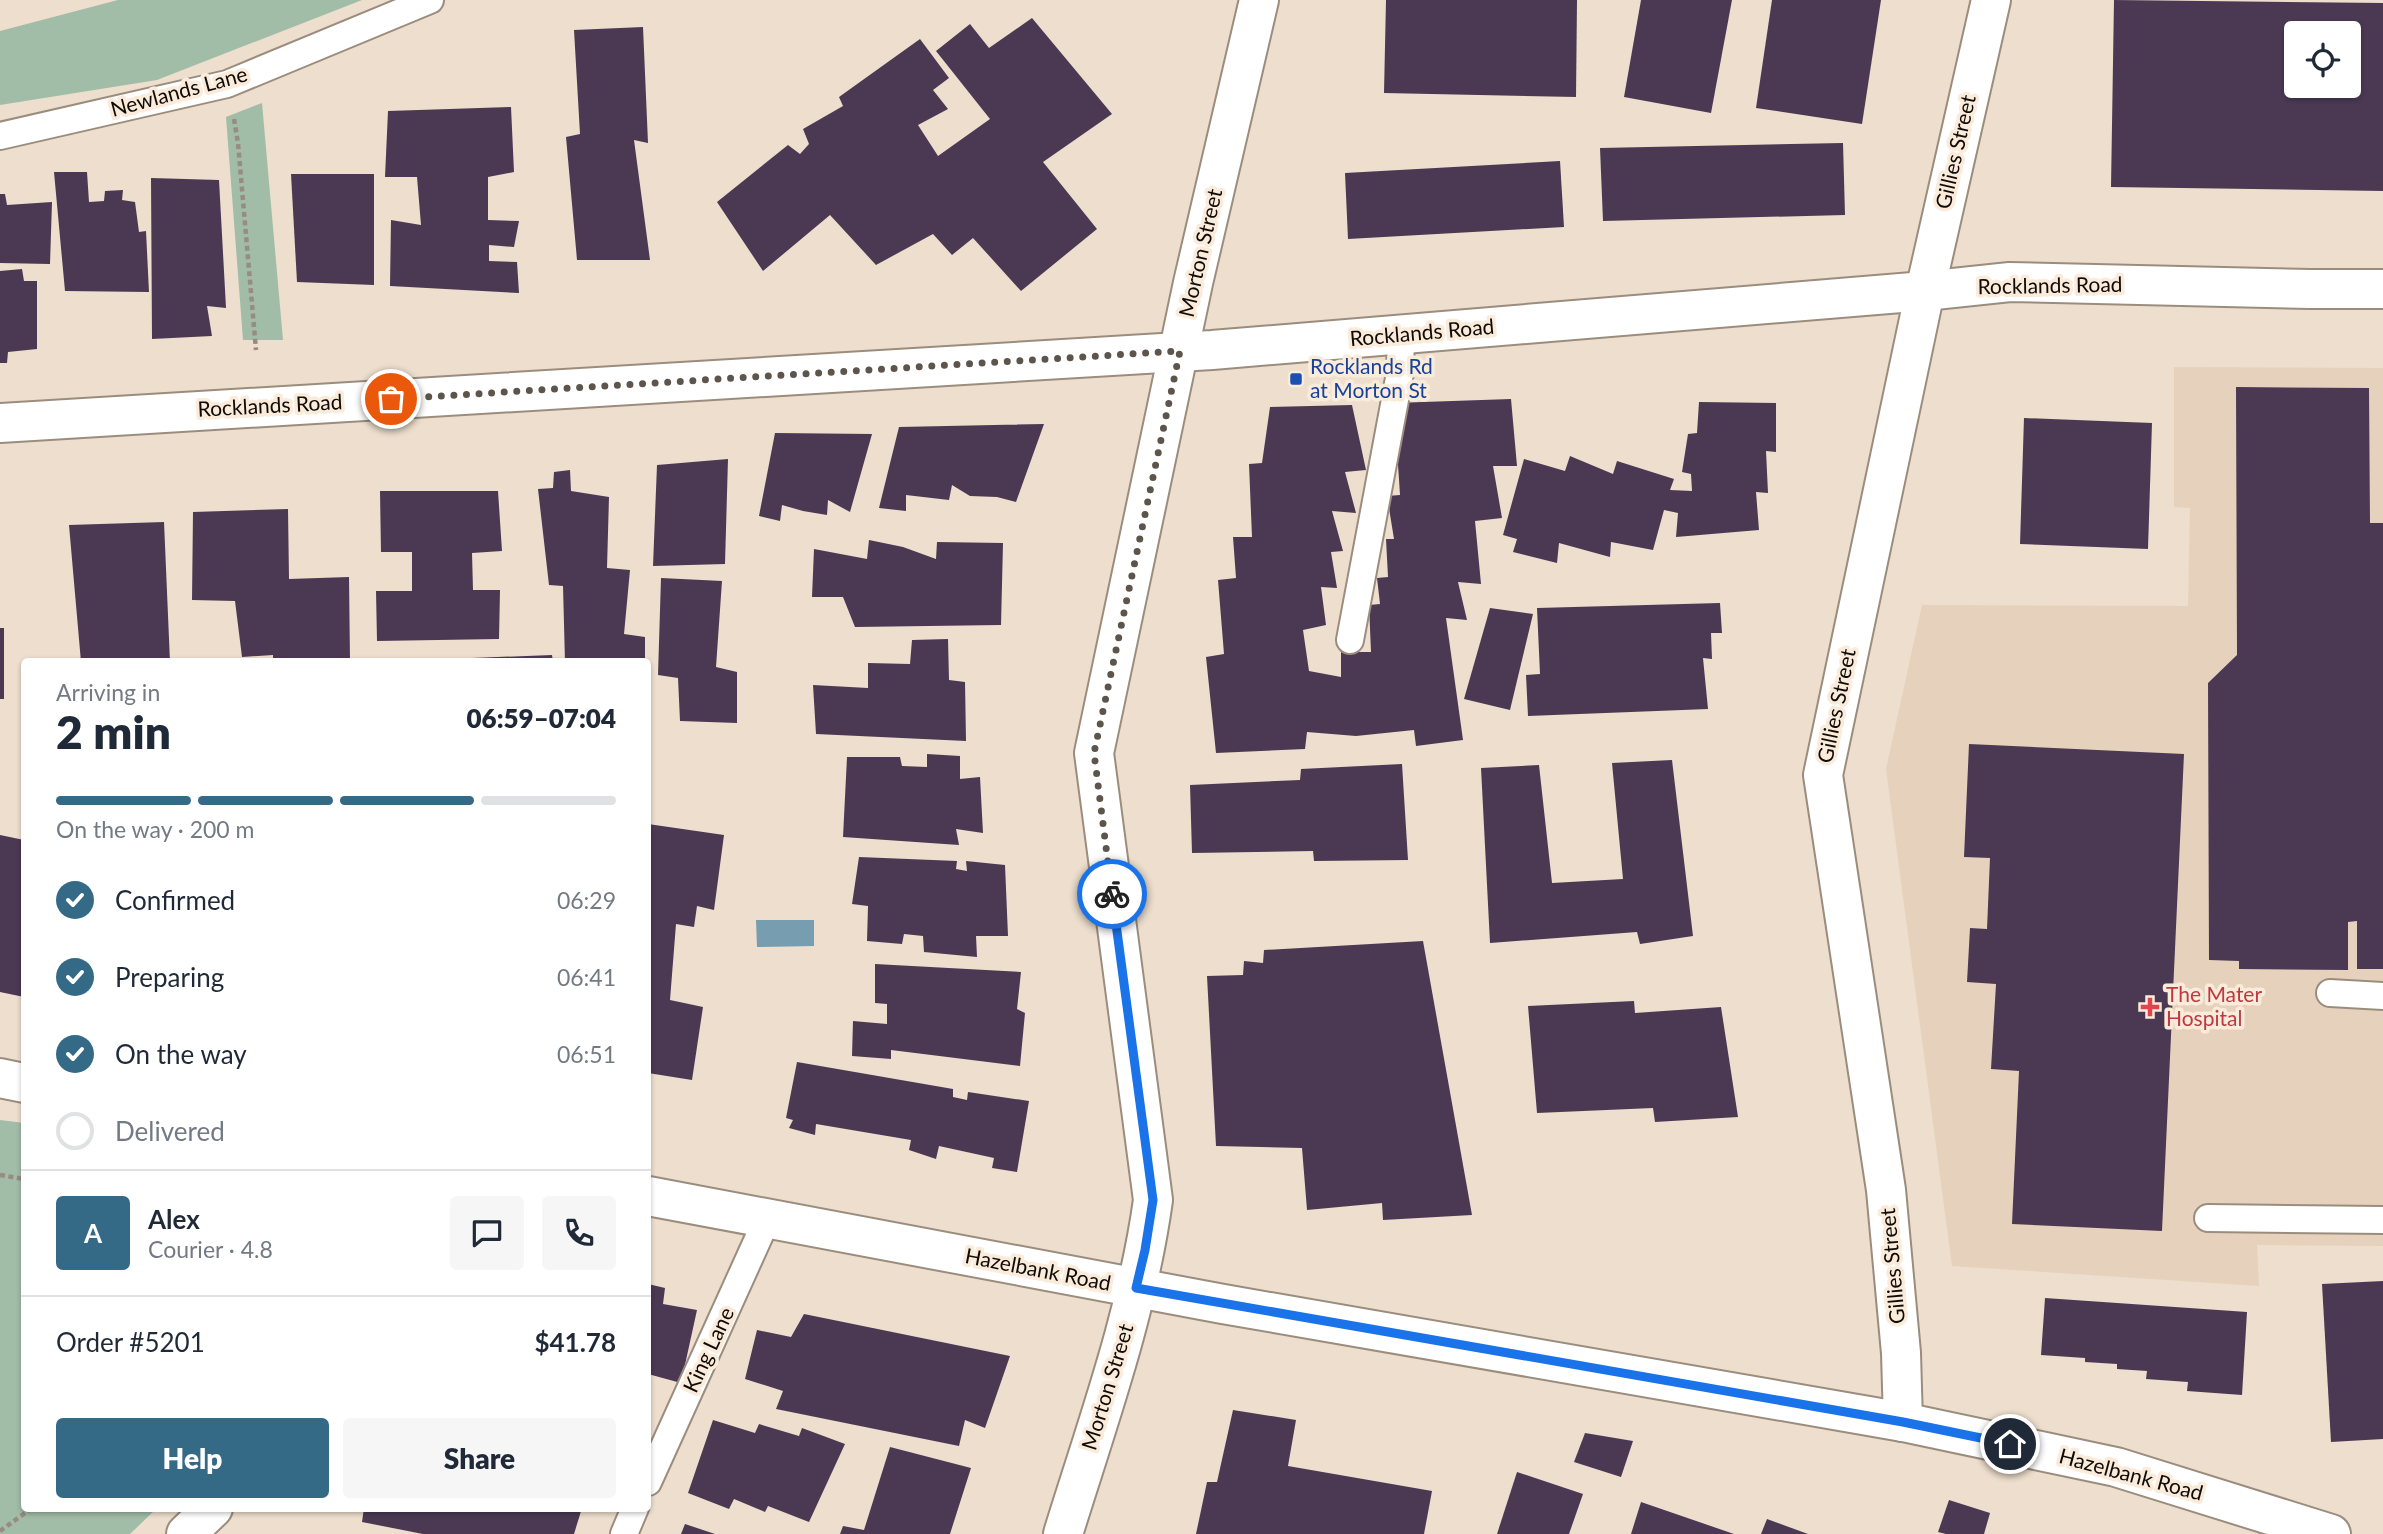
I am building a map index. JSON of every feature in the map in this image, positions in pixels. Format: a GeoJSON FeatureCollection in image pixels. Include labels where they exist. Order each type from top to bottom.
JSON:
{"type":"FeatureCollection","features":[{"type":"Feature","properties":{"kind":"street","name":"Morton Street"},"geometry":{"type":"LineString","coordinates":[[1063,1534],[1124,1338],[1145,1250],[1153,1200],[1094,753],[1259,0]]}},
{"type":"Feature","properties":{"kind":"street","name":"Gillies Street"},"geometry":{"type":"LineString","coordinates":[[1903,1422],[1901,1353],[1886,1190],[1823,775],[1925,291],[1991,0]]}},
{"type":"Feature","properties":{"kind":"street","name":"Rocklands Road"},"geometry":{"type":"LineString","coordinates":[[0,422],[1180,351],[1401,335],[2010,282],[2383,289]]}},
{"type":"Feature","properties":{"kind":"street"},"geometry":{"type":"LineString","coordinates":[[0,1078],[21,1082]]}},
{"type":"Feature","properties":{"kind":"street","name":"Hazelbank Road"},"geometry":{"type":"LineString","coordinates":[[651,1197],[1136,1288],[1903,1422],[2116,1467],[2331,1534]]}},
{"type":"Feature","properties":{"kind":"street"},"geometry":{"type":"LineString","coordinates":[[186,1534],[209,1512]]}},
{"type":"Feature","properties":{"kind":"lane","name":"Newlands Lane"},"geometry":{"type":"LineString","coordinates":[[0,136],[227,84],[430,0]]}},
{"type":"Feature","properties":{"kind":"lane"},"geometry":{"type":"LineString","coordinates":[[1350,640],[1399,373],[1401,335]]}},
{"type":"Feature","properties":{"kind":"lane"},"geometry":{"type":"LineString","coordinates":[[2330,993],[2383,996]]}},
{"type":"Feature","properties":{"kind":"lane","name":"King Lane"},"geometry":{"type":"LineString","coordinates":[[651,1475],[768,1217]]}},
{"type":"Feature","properties":{"kind":"lane"},"geometry":{"type":"LineString","coordinates":[[2208,1218],[2383,1220]]}},
{"type":"Feature","properties":{"kind":"lane"},"geometry":{"type":"LineString","coordinates":[[624,1534],[633,1512]]}},
{"type":"Feature","properties":{"kind":"path"},"geometry":{"type":"LineString","coordinates":[[227,84],[239,143],[256,350]]}},
{"type":"Feature","properties":{"kind":"path"},"geometry":{"type":"LineString","coordinates":[[0,1175],[21,1178]]}},
{"type":"Feature","properties":{"kind":"path"},"geometry":{"type":"LineString","coordinates":[[0,1531],[26,1512]]}},
{"type":"Feature","properties":{"kind":"shaded area","name":"The Mater Hospital"},"geometry":{"type":"Polygon","coordinates":[[[2174,367],[2383,368],[2383,1246],[2257,1245],[2259,1286],[1952,1266],[1886,769],[1922,605],[2188,606],[2190,508],[2174,507],[2174,367]]]}},
{"type":"Feature","properties":{"kind":"green space"},"geometry":{"type":"Polygon","coordinates":[[[118,0],[362,0],[157,80],[0,105],[0,31],[118,0]]]}},
{"type":"Feature","properties":{"kind":"green space"},"geometry":{"type":"Polygon","coordinates":[[[262,103],[283,340],[243,340],[226,117],[262,103]]]}},
{"type":"Feature","properties":{"kind":"green space"},"geometry":{"type":"Polygon","coordinates":[[[0,1120],[21,1123],[21,1512],[153,1512],[130,1534],[0,1534],[0,1120]]]}},
{"type":"Feature","properties":{"kind":"water"},"geometry":{"type":"Polygon","coordinates":[[[756,920],[814,920],[814,946],[757,947],[756,920]]]}},
{"type":"Feature","properties":{"kind":"building"},"geometry":{"type":"Polygon","coordinates":[[[1386,0],[1577,0],[1576,97],[1384,93],[1386,0]]]}},
{"type":"Feature","properties":{"kind":"building"},"geometry":{"type":"Polygon","coordinates":[[[1641,0],[1732,0],[1711,113],[1624,97],[1641,0]]]}},
{"type":"Feature","properties":{"kind":"building"},"geometry":{"type":"Polygon","coordinates":[[[1772,0],[1881,0],[1862,124],[1756,108],[1772,0]]]}},
{"type":"Feature","properties":{"kind":"building"},"geometry":{"type":"Polygon","coordinates":[[[2114,0],[2383,3],[2383,191],[2111,187],[2114,0]]]}},
{"type":"Feature","properties":{"kind":"building"},"geometry":{"type":"Polygon","coordinates":[[[1032,18],[1112,114],[1043,162],[1097,229],[1021,291],[973,238],[952,255],[933,234],[876,265],[830,215],[763,271],[717,202],[788,145],[800,154],[809,144],[803,129],[843,106],[839,97],[920,39],[949,78],[933,90],[948,109],[918,125],[938,156],[990,119],[936,51],[970,24],[989,48],[1032,18]]]}},
{"type":"Feature","properties":{"kind":"building"},"geometry":{"type":"Polygon","coordinates":[[[643,27],[648,143],[634,140],[650,260],[577,260],[566,137],[580,134],[574,30],[643,27]]]}},
{"type":"Feature","properties":{"kind":"building"},"geometry":{"type":"Polygon","coordinates":[[[511,107],[514,172],[488,177],[488,220],[519,221],[514,247],[489,245],[489,261],[517,262],[519,293],[390,286],[391,220],[421,225],[417,177],[385,177],[388,111],[511,107]]]}},
{"type":"Feature","properties":{"kind":"building"},"geometry":{"type":"Polygon","coordinates":[[[1843,143],[1845,215],[1603,221],[1600,148],[1843,143]]]}},
{"type":"Feature","properties":{"kind":"building"},"geometry":{"type":"Polygon","coordinates":[[[1560,161],[1564,227],[1348,239],[1345,173],[1560,161]]]}},
{"type":"Feature","properties":{"kind":"building"},"geometry":{"type":"Polygon","coordinates":[[[54,172],[87,172],[89,202],[104,201],[105,191],[123,190],[122,200],[135,202],[139,232],[146,231],[149,292],[65,291],[54,172]]]}},
{"type":"Feature","properties":{"kind":"building"},"geometry":{"type":"Polygon","coordinates":[[[291,174],[374,174],[374,285],[297,282],[291,174]]]}},
{"type":"Feature","properties":{"kind":"building"},"geometry":{"type":"Polygon","coordinates":[[[151,178],[219,180],[226,308],[207,306],[212,336],[152,339],[151,178]]]}},
{"type":"Feature","properties":{"kind":"building"},"geometry":{"type":"Polygon","coordinates":[[[0,194],[5,194],[7,205],[52,202],[50,264],[0,263],[0,194]]]}},
{"type":"Feature","properties":{"kind":"building"},"geometry":{"type":"Polygon","coordinates":[[[22,269],[24,281],[37,281],[37,349],[8,352],[7,363],[0,363],[0,271],[22,269]]]}},
{"type":"Feature","properties":{"kind":"building"},"geometry":{"type":"Polygon","coordinates":[[[2236,387],[2369,388],[2370,523],[2383,523],[2383,969],[2357,969],[2357,921],[2348,922],[2348,970],[2239,969],[2239,961],[2209,960],[2208,683],[2237,655],[2236,387]]]}},
{"type":"Feature","properties":{"kind":"building"},"geometry":{"type":"Polygon","coordinates":[[[1511,399],[1517,466],[1493,466],[1502,518],[1475,521],[1481,584],[1458,582],[1467,620],[1446,618],[1463,740],[1416,746],[1414,730],[1356,736],[1307,732],[1305,749],[1216,753],[1206,657],[1224,654],[1218,580],[1236,578],[1233,537],[1252,537],[1249,464],[1262,463],[1270,407],[1352,405],[1366,470],[1345,472],[1356,513],[1332,511],[1343,551],[1331,552],[1337,588],[1321,587],[1326,625],[1303,630],[1309,671],[1341,677],[1341,652],[1371,652],[1369,605],[1380,604],[1377,578],[1388,577],[1386,539],[1394,539],[1387,496],[1400,495],[1394,403],[1511,399]]]}},
{"type":"Feature","properties":{"kind":"building"},"geometry":{"type":"Polygon","coordinates":[[[1699,402],[1776,403],[1776,452],[1766,451],[1768,493],[1756,492],[1759,530],[1676,537],[1678,513],[1664,510],[1653,550],[1611,542],[1610,557],[1559,543],[1557,563],[1513,552],[1517,539],[1503,535],[1524,459],[1565,471],[1570,456],[1613,474],[1617,461],[1674,479],[1670,490],[1692,491],[1691,474],[1682,472],[1688,434],[1697,433],[1699,402]]]}},
{"type":"Feature","properties":{"kind":"building"},"geometry":{"type":"Polygon","coordinates":[[[2024,418],[2152,423],[2148,549],[2020,544],[2024,418]]]}},
{"type":"Feature","properties":{"kind":"building"},"geometry":{"type":"Polygon","coordinates":[[[1044,424],[1016,502],[997,497],[970,496],[952,485],[949,500],[906,495],[906,511],[879,508],[899,427],[1044,424]]]}},
{"type":"Feature","properties":{"kind":"building"},"geometry":{"type":"Polygon","coordinates":[[[775,433],[872,434],[850,512],[828,500],[827,515],[782,505],[780,521],[759,516],[775,433]]]}},
{"type":"Feature","properties":{"kind":"building"},"geometry":{"type":"Polygon","coordinates":[[[728,459],[725,564],[653,566],[657,465],[728,459]]]}},
{"type":"Feature","properties":{"kind":"building"},"geometry":{"type":"Polygon","coordinates":[[[570,470],[571,491],[609,497],[607,568],[630,570],[624,634],[645,637],[645,658],[565,658],[563,586],[549,585],[538,489],[553,488],[554,472],[570,470]]]}},
{"type":"Feature","properties":{"kind":"building"},"geometry":{"type":"Polygon","coordinates":[[[380,491],[498,491],[502,551],[472,553],[473,590],[500,590],[499,639],[377,641],[376,591],[412,591],[412,552],[381,552],[380,491]]]}},
{"type":"Feature","properties":{"kind":"building"},"geometry":{"type":"Polygon","coordinates":[[[288,509],[289,579],[349,577],[350,658],[273,658],[273,655],[242,657],[235,601],[192,600],[193,512],[288,509]]]}},
{"type":"Feature","properties":{"kind":"building"},"geometry":{"type":"Polygon","coordinates":[[[164,522],[170,658],[81,658],[69,525],[164,522]]]}},
{"type":"Feature","properties":{"kind":"building"},"geometry":{"type":"Polygon","coordinates":[[[869,540],[903,547],[936,559],[937,542],[1003,543],[1001,625],[855,627],[843,597],[812,597],[814,549],[867,559],[869,540]]]}},
{"type":"Feature","properties":{"kind":"building"},"geometry":{"type":"Polygon","coordinates":[[[661,578],[722,581],[716,667],[737,672],[737,723],[680,721],[678,678],[658,675],[661,578]]]}},
{"type":"Feature","properties":{"kind":"building"},"geometry":{"type":"Polygon","coordinates":[[[1720,603],[1722,633],[1711,633],[1712,659],[1703,658],[1708,709],[1528,716],[1526,675],[1540,674],[1537,608],[1720,603]]]}},
{"type":"Feature","properties":{"kind":"building"},"geometry":{"type":"Polygon","coordinates":[[[1490,608],[1533,614],[1510,710],[1464,699],[1490,608]]]}},
{"type":"Feature","properties":{"kind":"building"},"geometry":{"type":"Polygon","coordinates":[[[0,628],[4,628],[4,699],[0,699],[0,628]]]}},
{"type":"Feature","properties":{"kind":"building"},"geometry":{"type":"Polygon","coordinates":[[[948,639],[949,680],[965,682],[966,741],[816,734],[813,685],[868,688],[868,663],[910,664],[912,640],[948,639]]]}},
{"type":"Feature","properties":{"kind":"building"},"geometry":{"type":"Polygon","coordinates":[[[552,655],[552,658],[472,658],[552,655]]]}},
{"type":"Feature","properties":{"kind":"building"},"geometry":{"type":"Polygon","coordinates":[[[1969,744],[2184,754],[2162,1231],[2012,1224],[2019,1071],[1991,1069],[1996,984],[1967,982],[1970,928],[1987,929],[1990,858],[1964,857],[1969,744]]]}},
{"type":"Feature","properties":{"kind":"building"},"geometry":{"type":"Polygon","coordinates":[[[927,754],[960,756],[960,779],[980,777],[983,833],[956,829],[959,845],[843,837],[847,757],[900,757],[902,766],[927,767],[927,754]]]}},
{"type":"Feature","properties":{"kind":"building"},"geometry":{"type":"Polygon","coordinates":[[[1672,760],[1693,936],[1640,944],[1637,932],[1490,943],[1481,768],[1539,765],[1552,883],[1623,879],[1612,763],[1672,760]]]}},
{"type":"Feature","properties":{"kind":"building"},"geometry":{"type":"Polygon","coordinates":[[[1402,764],[1408,860],[1314,861],[1313,851],[1192,853],[1190,785],[1300,780],[1301,769],[1402,764]]]}},
{"type":"Feature","properties":{"kind":"building"},"geometry":{"type":"Polygon","coordinates":[[[651,824],[724,835],[714,910],[697,906],[694,927],[676,924],[670,1000],[703,1007],[692,1080],[651,1073],[651,824]]]}},
{"type":"Feature","properties":{"kind":"building"},"geometry":{"type":"Polygon","coordinates":[[[0,835],[21,839],[21,996],[0,992],[0,835]]]}},
{"type":"Feature","properties":{"kind":"building"},"geometry":{"type":"Polygon","coordinates":[[[859,857],[957,861],[956,869],[967,871],[966,861],[1005,865],[1008,936],[976,936],[977,957],[924,952],[923,936],[904,934],[902,944],[867,941],[868,906],[852,904],[859,857]]]}},
{"type":"Feature","properties":{"kind":"building"},"geometry":{"type":"Polygon","coordinates":[[[1423,941],[1472,1215],[1383,1220],[1382,1203],[1307,1210],[1302,1148],[1216,1146],[1207,976],[1243,975],[1244,961],[1263,963],[1264,950],[1423,941]]]}},
{"type":"Feature","properties":{"kind":"building"},"geometry":{"type":"Polygon","coordinates":[[[875,964],[1021,972],[1017,1009],[1025,1013],[1020,1066],[891,1050],[891,1059],[852,1056],[853,1021],[887,1024],[887,1004],[875,1003],[875,964]]]}},
{"type":"Feature","properties":{"kind":"building"},"geometry":{"type":"Polygon","coordinates":[[[1634,1001],[1635,1013],[1721,1007],[1738,1117],[1655,1122],[1653,1108],[1537,1113],[1528,1006],[1634,1001]]]}},
{"type":"Feature","properties":{"kind":"building"},"geometry":{"type":"Polygon","coordinates":[[[797,1062],[953,1089],[953,1097],[967,1100],[968,1092],[1029,1101],[1017,1172],[992,1168],[994,1158],[939,1146],[936,1159],[909,1150],[911,1140],[816,1124],[815,1135],[789,1128],[793,1120],[786,1118],[797,1062]]]}},
{"type":"Feature","properties":{"kind":"building"},"geometry":{"type":"Polygon","coordinates":[[[2383,1281],[2383,1439],[2331,1442],[2322,1284],[2383,1281]]]}},
{"type":"Feature","properties":{"kind":"building"},"geometry":{"type":"Polygon","coordinates":[[[651,1285],[665,1288],[663,1304],[697,1310],[681,1383],[651,1375],[651,1285]]]}},
{"type":"Feature","properties":{"kind":"building"},"geometry":{"type":"Polygon","coordinates":[[[2045,1298],[2247,1312],[2242,1395],[2187,1391],[2188,1382],[2146,1379],[2147,1371],[2117,1369],[2117,1364],[2085,1362],[2085,1358],[2041,1355],[2045,1298]]]}},
{"type":"Feature","properties":{"kind":"building"},"geometry":{"type":"Polygon","coordinates":[[[804,1314],[1010,1356],[985,1428],[965,1420],[959,1446],[776,1409],[783,1391],[745,1379],[757,1330],[791,1337],[804,1314]]]}},
{"type":"Feature","properties":{"kind":"building"},"geometry":{"type":"Polygon","coordinates":[[[1233,1410],[1296,1420],[1288,1466],[1432,1491],[1424,1534],[1196,1534],[1207,1482],[1217,1482],[1233,1410]]]}},
{"type":"Feature","properties":{"kind":"building"},"geometry":{"type":"Polygon","coordinates":[[[713,1420],[755,1433],[759,1424],[799,1436],[802,1428],[845,1444],[809,1522],[768,1506],[765,1512],[734,1499],[729,1509],[688,1493],[713,1420]]]}},
{"type":"Feature","properties":{"kind":"building"},"geometry":{"type":"Polygon","coordinates":[[[1585,1433],[1633,1441],[1621,1477],[1574,1462],[1585,1433]]]}},
{"type":"Feature","properties":{"kind":"building"},"geometry":{"type":"Polygon","coordinates":[[[890,1447],[971,1468],[950,1534],[840,1534],[843,1526],[864,1530],[890,1447]]]}},
{"type":"Feature","properties":{"kind":"building"},"geometry":{"type":"Polygon","coordinates":[[[1517,1472],[1583,1494],[1569,1534],[1497,1534],[1517,1472]]]}},
{"type":"Feature","properties":{"kind":"building"},"geometry":{"type":"Polygon","coordinates":[[[1949,1500],[1990,1513],[1984,1534],[1938,1532],[1949,1500]]]}},
{"type":"Feature","properties":{"kind":"building"},"geometry":{"type":"Polygon","coordinates":[[[1641,1502],[1734,1534],[1631,1534],[1641,1502]]]}},
{"type":"Feature","properties":{"kind":"building"},"geometry":{"type":"Polygon","coordinates":[[[363,1512],[581,1512],[574,1534],[423,1534],[362,1522],[363,1512]]]}},
{"type":"Feature","properties":{"kind":"building"},"geometry":{"type":"Polygon","coordinates":[[[1767,1519],[1808,1534],[1761,1534],[1767,1519]]]}},
{"type":"Feature","properties":{"kind":"building"},"geometry":{"type":"Polygon","coordinates":[[[685,1524],[715,1534],[681,1534],[685,1524]]]}},
{"type":"Feature","properties":{"kind":"way so far"},"geometry":{"type":"LineString","coordinates":[[391,399],[1180,351],[1094,753],[1112,894]]}},
{"type":"Feature","properties":{"kind":"place","name":"Rocklands Rd at Morton St"},"geometry":{"type":"Point","coordinates":[1296,379]}},
{"type":"Feature","properties":{"kind":"place","name":"The Mater Hospital"},"geometry":{"type":"Point","coordinates":[2150,1007]}},
{"type":"Feature","properties":{"kind":"route"},"geometry":{"type":"LineString","coordinates":[[1112,894],[1153,1200],[1136,1288],[1903,1422],[2010,1444]]}}]}
